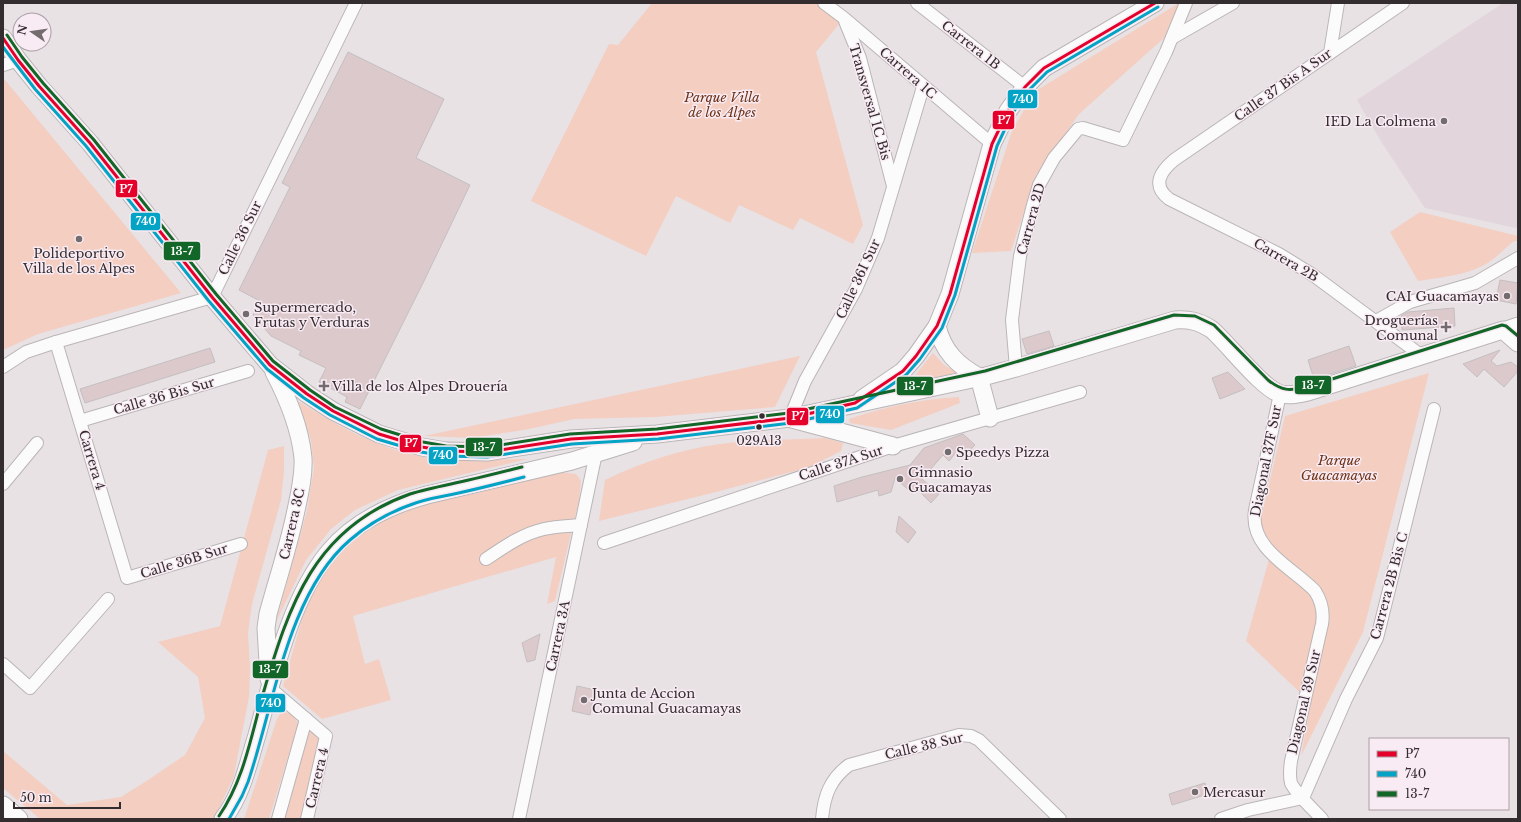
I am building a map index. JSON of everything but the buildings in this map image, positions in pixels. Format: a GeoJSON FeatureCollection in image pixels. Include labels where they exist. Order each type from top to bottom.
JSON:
{"type":"FeatureCollection","features":[{"type":"Feature","properties":{"kind":"main road"},"geometry":{"type":"LineString","coordinates":[[855,403],[903,371],[916,356],[937,326],[950,294],[992,144],[1008,111],[1025,87],[1044,68],[1155,3]]}},
{"type":"Feature","properties":{"kind":"main road"},"geometry":{"type":"LineString","coordinates":[[3,38],[10,62],[39,86],[90,143],[212,297],[270,365],[326,407],[365,428],[395,440],[446,451],[487,452],[571,439],[657,434],[790,418],[1016,368],[1174,320],[1188,320],[1205,325],[1211,329],[1266,386],[1280,394],[1292,395],[1300,394],[1510,328],[1518,343]]}},
{"type":"Feature","properties":{"kind":"main road"},"geometry":{"type":"LineString","coordinates":[[937,326],[946,350],[960,364],[979,377],[990,418]]}},
{"type":"Feature","properties":{"kind":"main road","name":"Carrera 3C"},"geometry":{"type":"LineString","coordinates":[[270,365],[283,389],[294,417],[303,459],[298,502],[268,614],[266,645],[270,688]]}},
{"type":"Feature","properties":{"kind":"main road"},"geometry":{"type":"LineString","coordinates":[[790,418],[893,446]]}},
{"type":"Feature","properties":{"kind":"main road"},"geometry":{"type":"LineString","coordinates":[[223,819],[241,787],[294,613],[314,572],[329,552],[346,535],[382,511],[407,500],[427,494],[572,461],[657,434]]}},
{"type":"Feature","properties":{"kind":"main road"},"geometry":{"type":"LineString","coordinates":[[3,805],[19,819]]}},
{"type":"Feature","properties":{"kind":"street","name":"Calle 36 Sur"},"geometry":{"type":"LineString","coordinates":[[212,297],[356,3]]}},
{"type":"Feature","properties":{"kind":"street","name":"Carrera 1C"},"geometry":{"type":"LineString","coordinates":[[824,3],[844,18],[992,144]]}},
{"type":"Feature","properties":{"kind":"street","name":"Carrera 1B"},"geometry":{"type":"LineString","coordinates":[[917,3],[1025,87]]}},
{"type":"Feature","properties":{"kind":"street"},"geometry":{"type":"LineString","coordinates":[[1172,38],[1186,3]]}},
{"type":"Feature","properties":{"kind":"street"},"geometry":{"type":"LineString","coordinates":[[1172,38],[1233,3]]}},
{"type":"Feature","properties":{"kind":"street"},"geometry":{"type":"LineString","coordinates":[[1330,53],[1338,3]]}},
{"type":"Feature","properties":{"kind":"street","name":"Calle 37 Bis A Sur"},"geometry":{"type":"LineString","coordinates":[[1164,169],[1174,160],[1403,3]]}},
{"type":"Feature","properties":{"kind":"street","name":"Transversal 1C Bis"},"geometry":{"type":"LineString","coordinates":[[844,18],[860,58],[893,186]]}},
{"type":"Feature","properties":{"kind":"street","name":"Carrera 2D"},"geometry":{"type":"LineString","coordinates":[[1016,368],[1012,320],[1020,256],[1039,185],[1054,158],[1078,129],[1084,128],[1123,140],[1172,38]]}},
{"type":"Feature","properties":{"kind":"street","name":"Calle 36I Sur"},"geometry":{"type":"LineString","coordinates":[[790,418],[805,380],[856,289],[878,238],[923,86]]}},
{"type":"Feature","properties":{"kind":"street","name":"Carrera 2B"},"geometry":{"type":"LineString","coordinates":[[1164,169],[1160,178],[1160,185],[1162,192],[1169,199],[1279,254],[1313,275],[1422,356]]}},
{"type":"Feature","properties":{"kind":"street"},"geometry":{"type":"LineString","coordinates":[[1376,321],[1410,302],[1475,283],[1518,258]]}},
{"type":"Feature","properties":{"kind":"street"},"geometry":{"type":"LineString","coordinates":[[3,368],[26,352],[212,297]]}},
{"type":"Feature","properties":{"kind":"street","name":"Carrera 4"},"geometry":{"type":"LineString","coordinates":[[56,342],[127,578]]}},
{"type":"Feature","properties":{"kind":"street","name":"Calle 36 Bis Sur"},"geometry":{"type":"LineString","coordinates":[[80,421],[248,371]]}},
{"type":"Feature","properties":{"kind":"street","name":"Calle 37A Sur"},"geometry":{"type":"LineString","coordinates":[[604,543],[893,446],[1080,392]]}},
{"type":"Feature","properties":{"kind":"street","name":"Diagonal 37F Sur"},"geometry":{"type":"LineString","coordinates":[[1280,394],[1254,516],[1256,529],[1267,549],[1315,591],[1321,604]]}},
{"type":"Feature","properties":{"kind":"street","name":"Carrera 2B Bis C"},"geometry":{"type":"LineString","coordinates":[[1303,798],[1346,699],[1377,638],[1434,409]]}},
{"type":"Feature","properties":{"kind":"street"},"geometry":{"type":"LineString","coordinates":[[3,484],[37,443]]}},
{"type":"Feature","properties":{"kind":"street","name":"Carrera 3A"},"geometry":{"type":"LineString","coordinates":[[519,819],[596,453]]}},
{"type":"Feature","properties":{"kind":"street"},"geometry":{"type":"LineString","coordinates":[[486,559],[519,538],[531,533],[544,529],[581,525]]}},
{"type":"Feature","properties":{"kind":"street","name":"Calle 36B Sur"},"geometry":{"type":"LineString","coordinates":[[127,578],[241,544]]}},
{"type":"Feature","properties":{"kind":"street"},"geometry":{"type":"LineString","coordinates":[[3,664],[30,688],[108,599]]}},
{"type":"Feature","properties":{"kind":"street","name":"Diagonal 39 Sur"},"geometry":{"type":"LineString","coordinates":[[1321,604],[1323,610],[1322,624],[1291,761],[1290,774],[1292,784],[1322,819]]}},
{"type":"Feature","properties":{"kind":"street"},"geometry":{"type":"LineString","coordinates":[[270,688],[306,719],[278,819]]}},
{"type":"Feature","properties":{"kind":"street","name":"Carrera 4"},"geometry":{"type":"LineString","coordinates":[[306,719],[326,736],[308,819]]}},
{"type":"Feature","properties":{"kind":"street","name":"Calle 38 Sur"},"geometry":{"type":"LineString","coordinates":[[822,819],[825,798],[830,785],[838,773],[849,765],[959,735],[966,735],[975,738],[994,753],[1060,819]]}},
{"type":"Feature","properties":{"kind":"street"},"geometry":{"type":"LineString","coordinates":[[1224,818],[1248,810],[1303,798]]}},
{"type":"Feature","properties":{"kind":"shaded area","name":"IED La Colmena"},"geometry":{"type":"Polygon","coordinates":[[[1503,3],[1518,3],[1518,227],[1516,228],[1425,208],[1382,143],[1357,100],[1503,3]]]}},
{"type":"Feature","properties":{"kind":"green space","name":"Parque Villa de los Alpes"},"geometry":{"type":"Polygon","coordinates":[[[652,3],[825,3],[844,18],[816,52],[863,225],[853,244],[800,218],[793,230],[739,205],[730,223],[676,196],[646,256],[531,201],[609,44],[618,45],[652,3]]]}},
{"type":"Feature","properties":{"kind":"green space"},"geometry":{"type":"Polygon","coordinates":[[[1179,3],[1164,38],[1079,114],[1036,175],[1011,251],[972,253],[1012,131],[1034,92],[1179,3]]]}},
{"type":"Feature","properties":{"kind":"green space"},"geometry":{"type":"Polygon","coordinates":[[[5,80],[181,293],[38,334],[3,350],[3,81],[5,80]]]}},
{"type":"Feature","properties":{"kind":"green space"},"geometry":{"type":"Polygon","coordinates":[[[1420,212],[1518,236],[1518,241],[1514,241],[1492,260],[1475,269],[1456,275],[1418,281],[1390,232],[1420,212]]]}},
{"type":"Feature","properties":{"kind":"green space"},"geometry":{"type":"Polygon","coordinates":[[[933,353],[944,365],[963,376],[905,388],[933,353]]]}},
{"type":"Feature","properties":{"kind":"green space"},"geometry":{"type":"Polygon","coordinates":[[[800,356],[775,407],[655,417],[574,419],[529,429],[473,438],[424,436],[800,356]]]}},
{"type":"Feature","properties":{"kind":"green space","name":"Parque Guacamayas"},"geometry":{"type":"Polygon","coordinates":[[[1429,373],[1363,632],[1301,756],[1311,703],[1246,641],[1273,545],[1259,527],[1285,416],[1429,373]]]}},
{"type":"Feature","properties":{"kind":"green space"},"geometry":{"type":"Polygon","coordinates":[[[959,397],[960,403],[891,430],[850,423],[849,419],[903,404],[959,397]]]}},
{"type":"Feature","properties":{"kind":"green space"},"geometry":{"type":"Polygon","coordinates":[[[298,401],[348,430],[383,446],[402,452],[440,459],[528,459],[398,490],[355,510],[331,529],[306,560],[276,622],[307,511],[314,468],[311,440],[298,401]]]}},
{"type":"Feature","properties":{"kind":"green space"},"geometry":{"type":"Polygon","coordinates":[[[825,438],[843,443],[841,451],[810,467],[599,521],[605,480],[636,466],[669,455],[720,444],[759,440],[825,438]]]}},
{"type":"Feature","properties":{"kind":"green space"},"geometry":{"type":"Polygon","coordinates":[[[284,446],[284,471],[281,500],[252,604],[248,633],[250,669],[249,697],[234,776],[214,819],[40,819],[3,788],[3,751],[67,805],[121,797],[185,755],[205,718],[198,677],[158,642],[220,626],[268,450],[284,446]]]}},
{"type":"Feature","properties":{"kind":"green space"},"geometry":{"type":"Polygon","coordinates":[[[558,472],[576,474],[581,481],[579,500],[555,601],[547,604],[556,557],[353,616],[365,664],[379,659],[391,700],[322,719],[283,686],[302,619],[316,584],[335,557],[358,537],[385,520],[428,503],[478,493],[558,472]]]}},
{"type":"Feature","properties":{"kind":"green space"},"geometry":{"type":"Polygon","coordinates":[[[281,712],[292,713],[298,724],[269,819],[244,819],[277,719],[281,712]]]}},
{"type":"Feature","properties":{"kind":"green space"},"geometry":{"type":"Polygon","coordinates":[[[310,728],[320,741],[303,819],[284,819],[310,728]]]}},
{"type":"Feature","properties":{"kind":"transit line","name":"P7"},"geometry":{"type":"LineString","coordinates":[[3,38],[39,86],[90,143],[212,297],[270,365],[307,394],[333,411],[379,434],[422,447],[446,451],[487,452],[571,439],[657,434],[790,418],[855,403],[903,371],[916,356],[937,326],[950,294],[992,144],[1008,111],[1025,87],[1044,68],[1155,3]]}},
{"type":"Feature","properties":{"kind":"transit line","name":"740"},"geometry":{"type":"LineString","coordinates":[[3,47],[35,89],[86,146],[208,300],[267,369],[304,398],[330,415],[377,439],[421,452],[445,456],[487,457],[572,444],[658,439],[791,423],[857,408],[906,375],[920,359],[942,328],[955,295],[997,146],[1012,114],[1029,90],[1047,72],[1158,7]]}},
{"type":"Feature","properties":{"kind":"transit line","name":"13-7"},"geometry":{"type":"LineString","coordinates":[[7,35],[43,83],[94,140],[216,294],[273,361],[310,390],[335,407],[381,429],[423,442],[446,446],[487,447],[570,434],[657,429],[789,413],[985,371],[1174,315],[1195,316],[1214,325],[1268,380],[1277,386],[1286,389],[1307,387],[1502,325],[1506,326],[1518,336]]}},
{"type":"Feature","properties":{"kind":"transit line","name":"13-7"},"geometry":{"type":"LineString","coordinates":[[219,816],[228,802],[241,773],[283,630],[310,573],[328,549],[350,527],[377,509],[410,494],[522,467]]}},
{"type":"Feature","properties":{"kind":"transit line","name":"740"},"geometry":{"type":"LineString","coordinates":[[229,819],[248,782],[275,686],[297,620],[311,590],[329,563],[350,540],[363,529],[402,508],[426,500],[524,477]]}},
{"type":"Feature","properties":{"kind":"place","name":"IED La Colmena"},"geometry":{"type":"Point","coordinates":[1444,121]}},
{"type":"Feature","properties":{"kind":"place","name":"Polideportivo Villa de los Alpes"},"geometry":{"type":"Point","coordinates":[79,239]}},
{"type":"Feature","properties":{"kind":"place","name":"CAI Guacamayas"},"geometry":{"type":"Point","coordinates":[1507,296]}},
{"type":"Feature","properties":{"kind":"place","name":"Supermercado, Frutas y Verduras"},"geometry":{"type":"Point","coordinates":[246,314]}},
{"type":"Feature","properties":{"kind":"place","name":"Droguerías Comunal"},"geometry":{"type":"Point","coordinates":[1446,327]}},
{"type":"Feature","properties":{"kind":"place","name":"Villa de los Alpes Drouería"},"geometry":{"type":"Point","coordinates":[324,386]}},
{"type":"Feature","properties":{"kind":"place","name":"029A13"},"geometry":{"type":"Point","coordinates":[759,427]}},
{"type":"Feature","properties":{"kind":"place","name":"Speedys Pizza"},"geometry":{"type":"Point","coordinates":[948,452]}},
{"type":"Feature","properties":{"kind":"place","name":"Gimnasio Guacamayas"},"geometry":{"type":"Point","coordinates":[900,479]}},
{"type":"Feature","properties":{"kind":"place","name":"Junta de Accion Comunal Guacamayas"},"geometry":{"type":"Point","coordinates":[584,700]}},
{"type":"Feature","properties":{"kind":"place","name":"Mercasur"},"geometry":{"type":"Point","coordinates":[1195,792]}}]}
